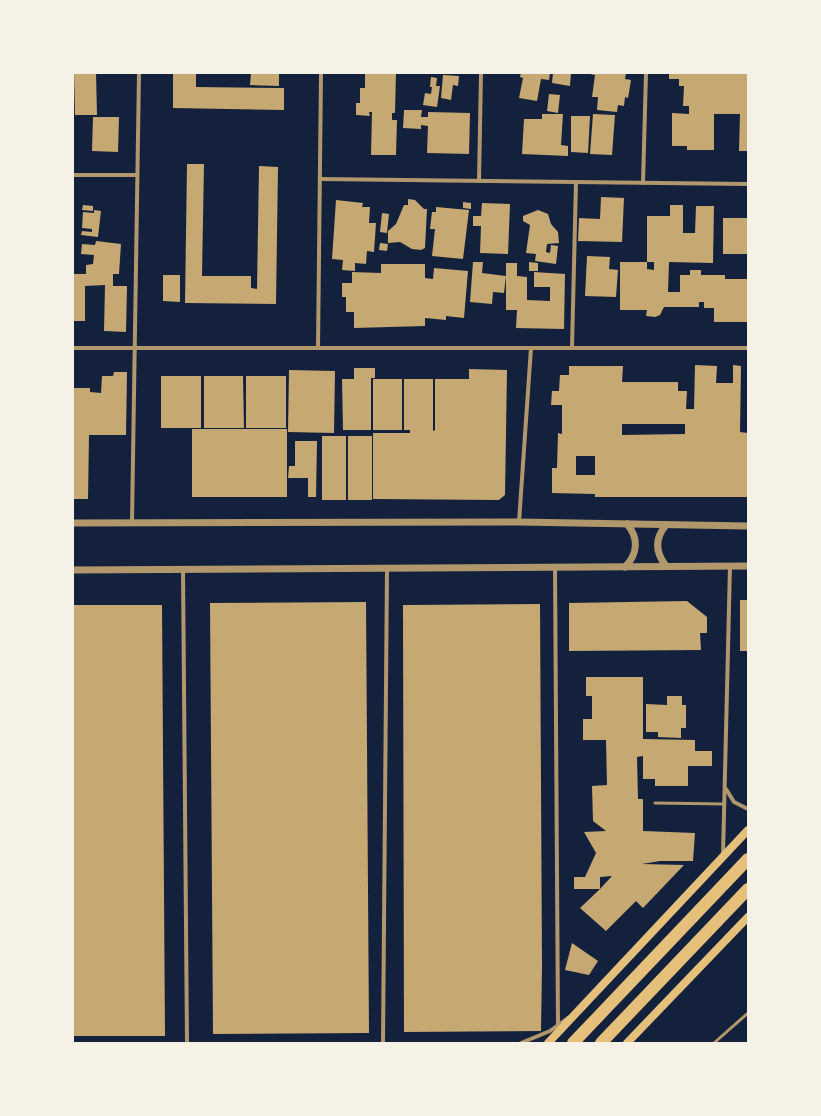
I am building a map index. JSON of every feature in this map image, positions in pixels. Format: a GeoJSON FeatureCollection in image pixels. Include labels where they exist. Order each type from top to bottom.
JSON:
{"type":"FeatureCollection","features":[{"type":"Feature","properties":{"kind":"highway"},"geometry":{"type":"LineString","coordinates":[[573,1043],[748,859]]}},
{"type":"Feature","properties":{"kind":"highway"},"geometry":{"type":"LineString","coordinates":[[600,1043],[748,889]]}},
{"type":"Feature","properties":{"kind":"main road"},"geometry":{"type":"LineString","coordinates":[[548,1043],[748,830]]}},
{"type":"Feature","properties":{"kind":"main road"},"geometry":{"type":"LineString","coordinates":[[627,1043],[748,917]]}},
{"type":"Feature","properties":{"kind":"street"},"geometry":{"type":"LineString","coordinates":[[132,523],[139,73]]}},
{"type":"Feature","properties":{"kind":"street"},"geometry":{"type":"LineString","coordinates":[[318,348],[321,73]]}},
{"type":"Feature","properties":{"kind":"street"},"geometry":{"type":"LineString","coordinates":[[479,181],[481,73]]}},
{"type":"Feature","properties":{"kind":"street"},"geometry":{"type":"LineString","coordinates":[[643,183],[646,73]]}},
{"type":"Feature","properties":{"kind":"street"},"geometry":{"type":"LineString","coordinates":[[73,175],[137,175]]}},
{"type":"Feature","properties":{"kind":"street"},"geometry":{"type":"LineString","coordinates":[[320,179],[748,184]]}},
{"type":"Feature","properties":{"kind":"street"},"geometry":{"type":"LineString","coordinates":[[572,348],[576,182]]}},
{"type":"Feature","properties":{"kind":"street"},"geometry":{"type":"LineString","coordinates":[[73,348],[748,348]]}},
{"type":"Feature","properties":{"kind":"street"},"geometry":{"type":"LineString","coordinates":[[518,522],[531,348]]}},
{"type":"Feature","properties":{"kind":"street"},"geometry":{"type":"LineString","coordinates":[[73,523],[518,522],[748,526]]}},
{"type":"Feature","properties":{"kind":"street"},"geometry":{"type":"LineString","coordinates":[[625,567],[633,556],[636,542],[635,536],[628,524]]}},
{"type":"Feature","properties":{"kind":"street"},"geometry":{"type":"LineString","coordinates":[[666,524],[662,530],[658,545],[662,560],[666,566]]}},
{"type":"Feature","properties":{"kind":"street"},"geometry":{"type":"LineString","coordinates":[[723,855],[730,566]]}},
{"type":"Feature","properties":{"kind":"street"},"geometry":{"type":"LineString","coordinates":[[73,570],[748,566]]}},
{"type":"Feature","properties":{"kind":"street"},"geometry":{"type":"LineString","coordinates":[[555,567],[558,1025]]}},
{"type":"Feature","properties":{"kind":"street"},"geometry":{"type":"LineString","coordinates":[[383,1043],[387,568]]}},
{"type":"Feature","properties":{"kind":"street"},"geometry":{"type":"LineString","coordinates":[[183,569],[187,1043]]}},
{"type":"Feature","properties":{"kind":"street"},"geometry":{"type":"LineString","coordinates":[[725,786],[734,802],[748,809]]}},
{"type":"Feature","properties":{"kind":"street"},"geometry":{"type":"LineString","coordinates":[[521,1043],[530,1040],[558,1025],[578,1010]]}},
{"type":"Feature","properties":{"kind":"lane"},"geometry":{"type":"LineString","coordinates":[[655,803],[724,804]]}},
{"type":"Feature","properties":{"kind":"lane"},"geometry":{"type":"LineString","coordinates":[[714,1043],[748,1013]]}},
{"type":"Feature","properties":{"kind":"building"},"geometry":{"type":"Polygon","coordinates":[[[74,73],[96,73],[97,115],[75,115],[74,73]]]}},
{"type":"Feature","properties":{"kind":"building"},"geometry":{"type":"Polygon","coordinates":[[[173,73],[196,73],[196,87],[284,88],[284,110],[173,108],[173,73]]]}},
{"type":"Feature","properties":{"kind":"building"},"geometry":{"type":"Polygon","coordinates":[[[251,73],[279,73],[279,86],[250,85],[251,73]]]}},
{"type":"Feature","properties":{"kind":"building"},"geometry":{"type":"Polygon","coordinates":[[[365,73],[396,73],[395,113],[392,113],[392,120],[397,120],[396,155],[371,155],[372,112],[369,112],[370,116],[356,115],[356,103],[360,103],[360,88],[365,88],[365,73]]]}},
{"type":"Feature","properties":{"kind":"building"},"geometry":{"type":"Polygon","coordinates":[[[521,73],[550,73],[549,80],[541,79],[537,101],[519,98],[523,78],[520,77],[521,73]]]}},
{"type":"Feature","properties":{"kind":"building"},"geometry":{"type":"Polygon","coordinates":[[[553,73],[571,73],[570,86],[552,83],[553,73]]]}},
{"type":"Feature","properties":{"kind":"building"},"geometry":{"type":"Polygon","coordinates":[[[586,73],[626,73],[625,79],[631,80],[628,98],[625,97],[624,106],[618,105],[617,112],[597,110],[598,97],[592,97],[595,75],[586,73]]]}},
{"type":"Feature","properties":{"kind":"building"},"geometry":{"type":"Polygon","coordinates":[[[669,73],[748,73],[748,151],[739,151],[740,114],[714,114],[714,150],[687,150],[687,146],[672,146],[672,113],[689,114],[689,106],[683,106],[684,86],[679,86],[679,79],[669,79],[669,73]]]}},
{"type":"Feature","properties":{"kind":"building"},"geometry":{"type":"Polygon","coordinates":[[[443,75],[459,76],[458,86],[453,85],[451,100],[441,98],[443,75]]]}},
{"type":"Feature","properties":{"kind":"building"},"geometry":{"type":"Polygon","coordinates":[[[431,77],[437,78],[436,86],[440,86],[437,107],[423,105],[425,93],[431,94],[431,77]]]}},
{"type":"Feature","properties":{"kind":"building"},"geometry":{"type":"Polygon","coordinates":[[[549,94],[560,95],[558,113],[547,111],[549,94]]]}},
{"type":"Feature","properties":{"kind":"building"},"geometry":{"type":"Polygon","coordinates":[[[404,110],[422,110],[421,117],[428,117],[428,112],[470,113],[469,154],[427,153],[428,126],[421,125],[421,129],[403,128],[404,110]]]}},
{"type":"Feature","properties":{"kind":"building"},"geometry":{"type":"Polygon","coordinates":[[[542,114],[563,114],[561,145],[568,146],[568,156],[522,154],[524,119],[542,119],[542,114]]]}},
{"type":"Feature","properties":{"kind":"building"},"geometry":{"type":"Polygon","coordinates":[[[593,114],[615,115],[612,155],[590,154],[593,114]]]}},
{"type":"Feature","properties":{"kind":"building"},"geometry":{"type":"Polygon","coordinates":[[[571,116],[590,116],[588,153],[571,152],[571,116]]]}},
{"type":"Feature","properties":{"kind":"building"},"geometry":{"type":"Polygon","coordinates":[[[93,117],[119,117],[118,152],[92,151],[93,117]]]}},
{"type":"Feature","properties":{"kind":"building"},"geometry":{"type":"Polygon","coordinates":[[[187,164],[204,164],[202,276],[251,276],[251,288],[257,289],[259,166],[278,167],[276,304],[185,303],[187,164]]]}},
{"type":"Feature","properties":{"kind":"building"},"geometry":{"type":"Polygon","coordinates":[[[601,197],[624,198],[622,242],[578,241],[579,218],[600,219],[601,197]]]}},
{"type":"Feature","properties":{"kind":"building"},"geometry":{"type":"Polygon","coordinates":[[[408,199],[415,200],[424,209],[427,209],[425,248],[421,250],[412,249],[400,242],[388,243],[388,231],[396,224],[404,205],[408,205],[408,199]]]}},
{"type":"Feature","properties":{"kind":"building"},"geometry":{"type":"Polygon","coordinates":[[[336,200],[363,203],[362,207],[370,207],[369,223],[376,223],[374,252],[367,251],[366,264],[355,263],[355,271],[342,270],[343,260],[332,259],[336,200]]]}},
{"type":"Feature","properties":{"kind":"building"},"geometry":{"type":"Polygon","coordinates":[[[463,202],[471,203],[471,209],[463,208],[463,202]]]}},
{"type":"Feature","properties":{"kind":"building"},"geometry":{"type":"Polygon","coordinates":[[[482,203],[510,204],[508,254],[480,253],[481,226],[473,226],[473,216],[481,216],[482,203]]]}},
{"type":"Feature","properties":{"kind":"building"},"geometry":{"type":"Polygon","coordinates":[[[83,205],[93,206],[93,211],[82,210],[83,205]]]}},
{"type":"Feature","properties":{"kind":"building"},"geometry":{"type":"Polygon","coordinates":[[[670,205],[683,205],[683,233],[695,233],[696,206],[714,206],[713,263],[669,262],[668,292],[680,292],[680,275],[690,275],[690,270],[701,270],[701,275],[725,275],[725,279],[748,279],[748,322],[714,322],[714,308],[704,308],[704,302],[699,302],[699,307],[664,307],[660,315],[655,317],[646,316],[647,310],[620,310],[620,262],[647,262],[647,216],[670,216],[670,205]],[[647,262],[647,269],[654,270],[654,262],[647,262]]]}},
{"type":"Feature","properties":{"kind":"building"},"geometry":{"type":"Polygon","coordinates":[[[436,207],[469,210],[463,259],[432,256],[435,229],[430,229],[432,212],[436,212],[436,207]]]}},
{"type":"Feature","properties":{"kind":"building"},"geometry":{"type":"Polygon","coordinates":[[[94,210],[101,211],[98,237],[81,235],[82,231],[92,232],[92,229],[82,228],[83,212],[94,213],[94,210]]]}},
{"type":"Feature","properties":{"kind":"building"},"geometry":{"type":"Polygon","coordinates":[[[538,210],[548,214],[551,224],[558,232],[559,243],[547,244],[546,252],[550,253],[551,245],[558,246],[556,264],[535,261],[536,254],[526,253],[530,225],[523,221],[523,216],[538,210]]]}},
{"type":"Feature","properties":{"kind":"building"},"geometry":{"type":"Polygon","coordinates":[[[382,213],[389,214],[387,233],[380,232],[382,213]]]}},
{"type":"Feature","properties":{"kind":"building"},"geometry":{"type":"Polygon","coordinates":[[[723,218],[748,218],[748,254],[723,254],[723,218]]]}},
{"type":"Feature","properties":{"kind":"building"},"geometry":{"type":"Polygon","coordinates":[[[96,241],[121,244],[119,274],[113,274],[113,286],[127,286],[126,332],[104,331],[105,285],[85,286],[85,321],[73,321],[73,274],[86,274],[86,265],[93,264],[94,255],[81,254],[82,244],[95,245],[96,241]]]}},
{"type":"Feature","properties":{"kind":"building"},"geometry":{"type":"Polygon","coordinates":[[[380,243],[388,244],[387,251],[379,250],[380,243]]]}},
{"type":"Feature","properties":{"kind":"building"},"geometry":{"type":"Polygon","coordinates":[[[587,256],[610,257],[609,269],[618,270],[616,297],[585,296],[587,256]]]}},
{"type":"Feature","properties":{"kind":"building"},"geometry":{"type":"Polygon","coordinates":[[[473,262],[483,262],[482,273],[506,276],[504,293],[493,292],[492,304],[470,302],[473,262]]]}},
{"type":"Feature","properties":{"kind":"building"},"geometry":{"type":"Polygon","coordinates":[[[529,262],[538,263],[538,271],[529,271],[529,262]]]}},
{"type":"Feature","properties":{"kind":"building"},"geometry":{"type":"Polygon","coordinates":[[[506,263],[517,263],[517,276],[527,277],[527,300],[550,301],[550,287],[534,287],[534,272],[565,274],[564,329],[516,328],[517,310],[506,310],[506,263]]]}},
{"type":"Feature","properties":{"kind":"building"},"geometry":{"type":"Polygon","coordinates":[[[381,264],[425,264],[425,278],[433,279],[434,268],[468,271],[464,318],[446,316],[446,320],[425,318],[425,326],[354,328],[354,312],[346,312],[346,297],[342,297],[342,283],[352,283],[352,272],[381,273],[381,264]]]}},
{"type":"Feature","properties":{"kind":"building"},"geometry":{"type":"Polygon","coordinates":[[[163,275],[180,275],[180,302],[163,301],[163,275]]]}},
{"type":"Feature","properties":{"kind":"building"},"geometry":{"type":"Polygon","coordinates":[[[695,365],[717,366],[716,383],[733,383],[733,365],[741,366],[740,432],[748,433],[748,497],[595,497],[595,494],[552,493],[552,468],[557,468],[558,433],[562,434],[562,405],[551,405],[552,391],[559,391],[560,375],[569,375],[569,366],[623,366],[622,382],[678,382],[678,391],[687,391],[686,409],[694,409],[695,365]],[[622,424],[622,435],[685,434],[685,424],[622,424]],[[576,456],[576,475],[595,475],[595,456],[576,456]]]}},
{"type":"Feature","properties":{"kind":"building"},"geometry":{"type":"Polygon","coordinates":[[[354,368],[375,368],[375,378],[371,378],[371,430],[343,430],[342,379],[354,379],[354,368]]]}},
{"type":"Feature","properties":{"kind":"building"},"geometry":{"type":"Polygon","coordinates":[[[469,369],[507,370],[505,495],[499,500],[373,499],[373,433],[410,433],[410,430],[404,430],[404,379],[433,379],[433,431],[435,430],[435,379],[469,379],[469,369]]]}},
{"type":"Feature","properties":{"kind":"building"},"geometry":{"type":"Polygon","coordinates":[[[289,370],[335,371],[334,433],[288,432],[289,370]]]}},
{"type":"Feature","properties":{"kind":"building"},"geometry":{"type":"Polygon","coordinates":[[[114,372],[127,372],[126,435],[89,435],[88,499],[73,499],[73,388],[90,388],[90,392],[101,393],[102,376],[113,376],[114,372]]]}},
{"type":"Feature","properties":{"kind":"building"},"geometry":{"type":"Polygon","coordinates":[[[161,376],[201,376],[201,428],[161,428],[161,376]]]}},
{"type":"Feature","properties":{"kind":"building"},"geometry":{"type":"Polygon","coordinates":[[[204,376],[243,376],[244,428],[204,428],[204,376]]]}},
{"type":"Feature","properties":{"kind":"building"},"geometry":{"type":"Polygon","coordinates":[[[246,376],[286,376],[286,428],[246,428],[246,376]]]}},
{"type":"Feature","properties":{"kind":"building"},"geometry":{"type":"Polygon","coordinates":[[[373,379],[402,379],[402,430],[373,430],[373,379]]]}},
{"type":"Feature","properties":{"kind":"building"},"geometry":{"type":"Polygon","coordinates":[[[192,429],[287,429],[287,497],[192,497],[192,429]]]}},
{"type":"Feature","properties":{"kind":"building"},"geometry":{"type":"Polygon","coordinates":[[[322,436],[346,436],[346,500],[322,500],[322,436]]]}},
{"type":"Feature","properties":{"kind":"building"},"geometry":{"type":"Polygon","coordinates":[[[348,436],[372,436],[372,500],[348,500],[348,436]]]}},
{"type":"Feature","properties":{"kind":"building"},"geometry":{"type":"Polygon","coordinates":[[[295,441],[317,441],[316,497],[308,497],[308,478],[288,478],[289,466],[295,466],[295,441]]]}},
{"type":"Feature","properties":{"kind":"building"},"geometry":{"type":"Polygon","coordinates":[[[740,600],[748,600],[748,651],[740,651],[740,600]]]}},
{"type":"Feature","properties":{"kind":"building"},"geometry":{"type":"Polygon","coordinates":[[[687,601],[707,617],[707,633],[700,633],[701,650],[569,651],[569,603],[687,601]]]}},
{"type":"Feature","properties":{"kind":"building"},"geometry":{"type":"Polygon","coordinates":[[[366,602],[369,1033],[213,1034],[210,603],[366,602]]]}},
{"type":"Feature","properties":{"kind":"building"},"geometry":{"type":"Polygon","coordinates":[[[540,604],[541,1031],[404,1032],[403,605],[540,604]]]}},
{"type":"Feature","properties":{"kind":"building"},"geometry":{"type":"Polygon","coordinates":[[[73,605],[162,605],[165,1036],[73,1036],[73,605]]]}},
{"type":"Feature","properties":{"kind":"building"},"geometry":{"type":"Polygon","coordinates":[[[586,677],[643,677],[643,739],[695,740],[695,751],[712,751],[712,766],[688,766],[688,786],[655,786],[655,779],[643,779],[643,756],[637,757],[638,799],[643,799],[643,831],[695,833],[693,861],[660,861],[642,864],[684,865],[643,908],[636,901],[606,931],[580,908],[600,889],[574,889],[574,877],[585,877],[596,853],[584,832],[606,831],[593,821],[592,786],[607,785],[606,740],[583,740],[583,719],[592,719],[592,696],[586,696],[586,677]],[[612,876],[600,877],[600,889],[612,876]]]}},
{"type":"Feature","properties":{"kind":"building"},"geometry":{"type":"Polygon","coordinates":[[[667,696],[682,696],[682,705],[686,705],[686,728],[681,728],[681,738],[658,737],[658,732],[646,732],[646,704],[667,705],[667,696]]]}},
{"type":"Feature","properties":{"kind":"building"},"geometry":{"type":"Polygon","coordinates":[[[572,943],[598,961],[589,975],[565,970],[572,943]]]}}]}
